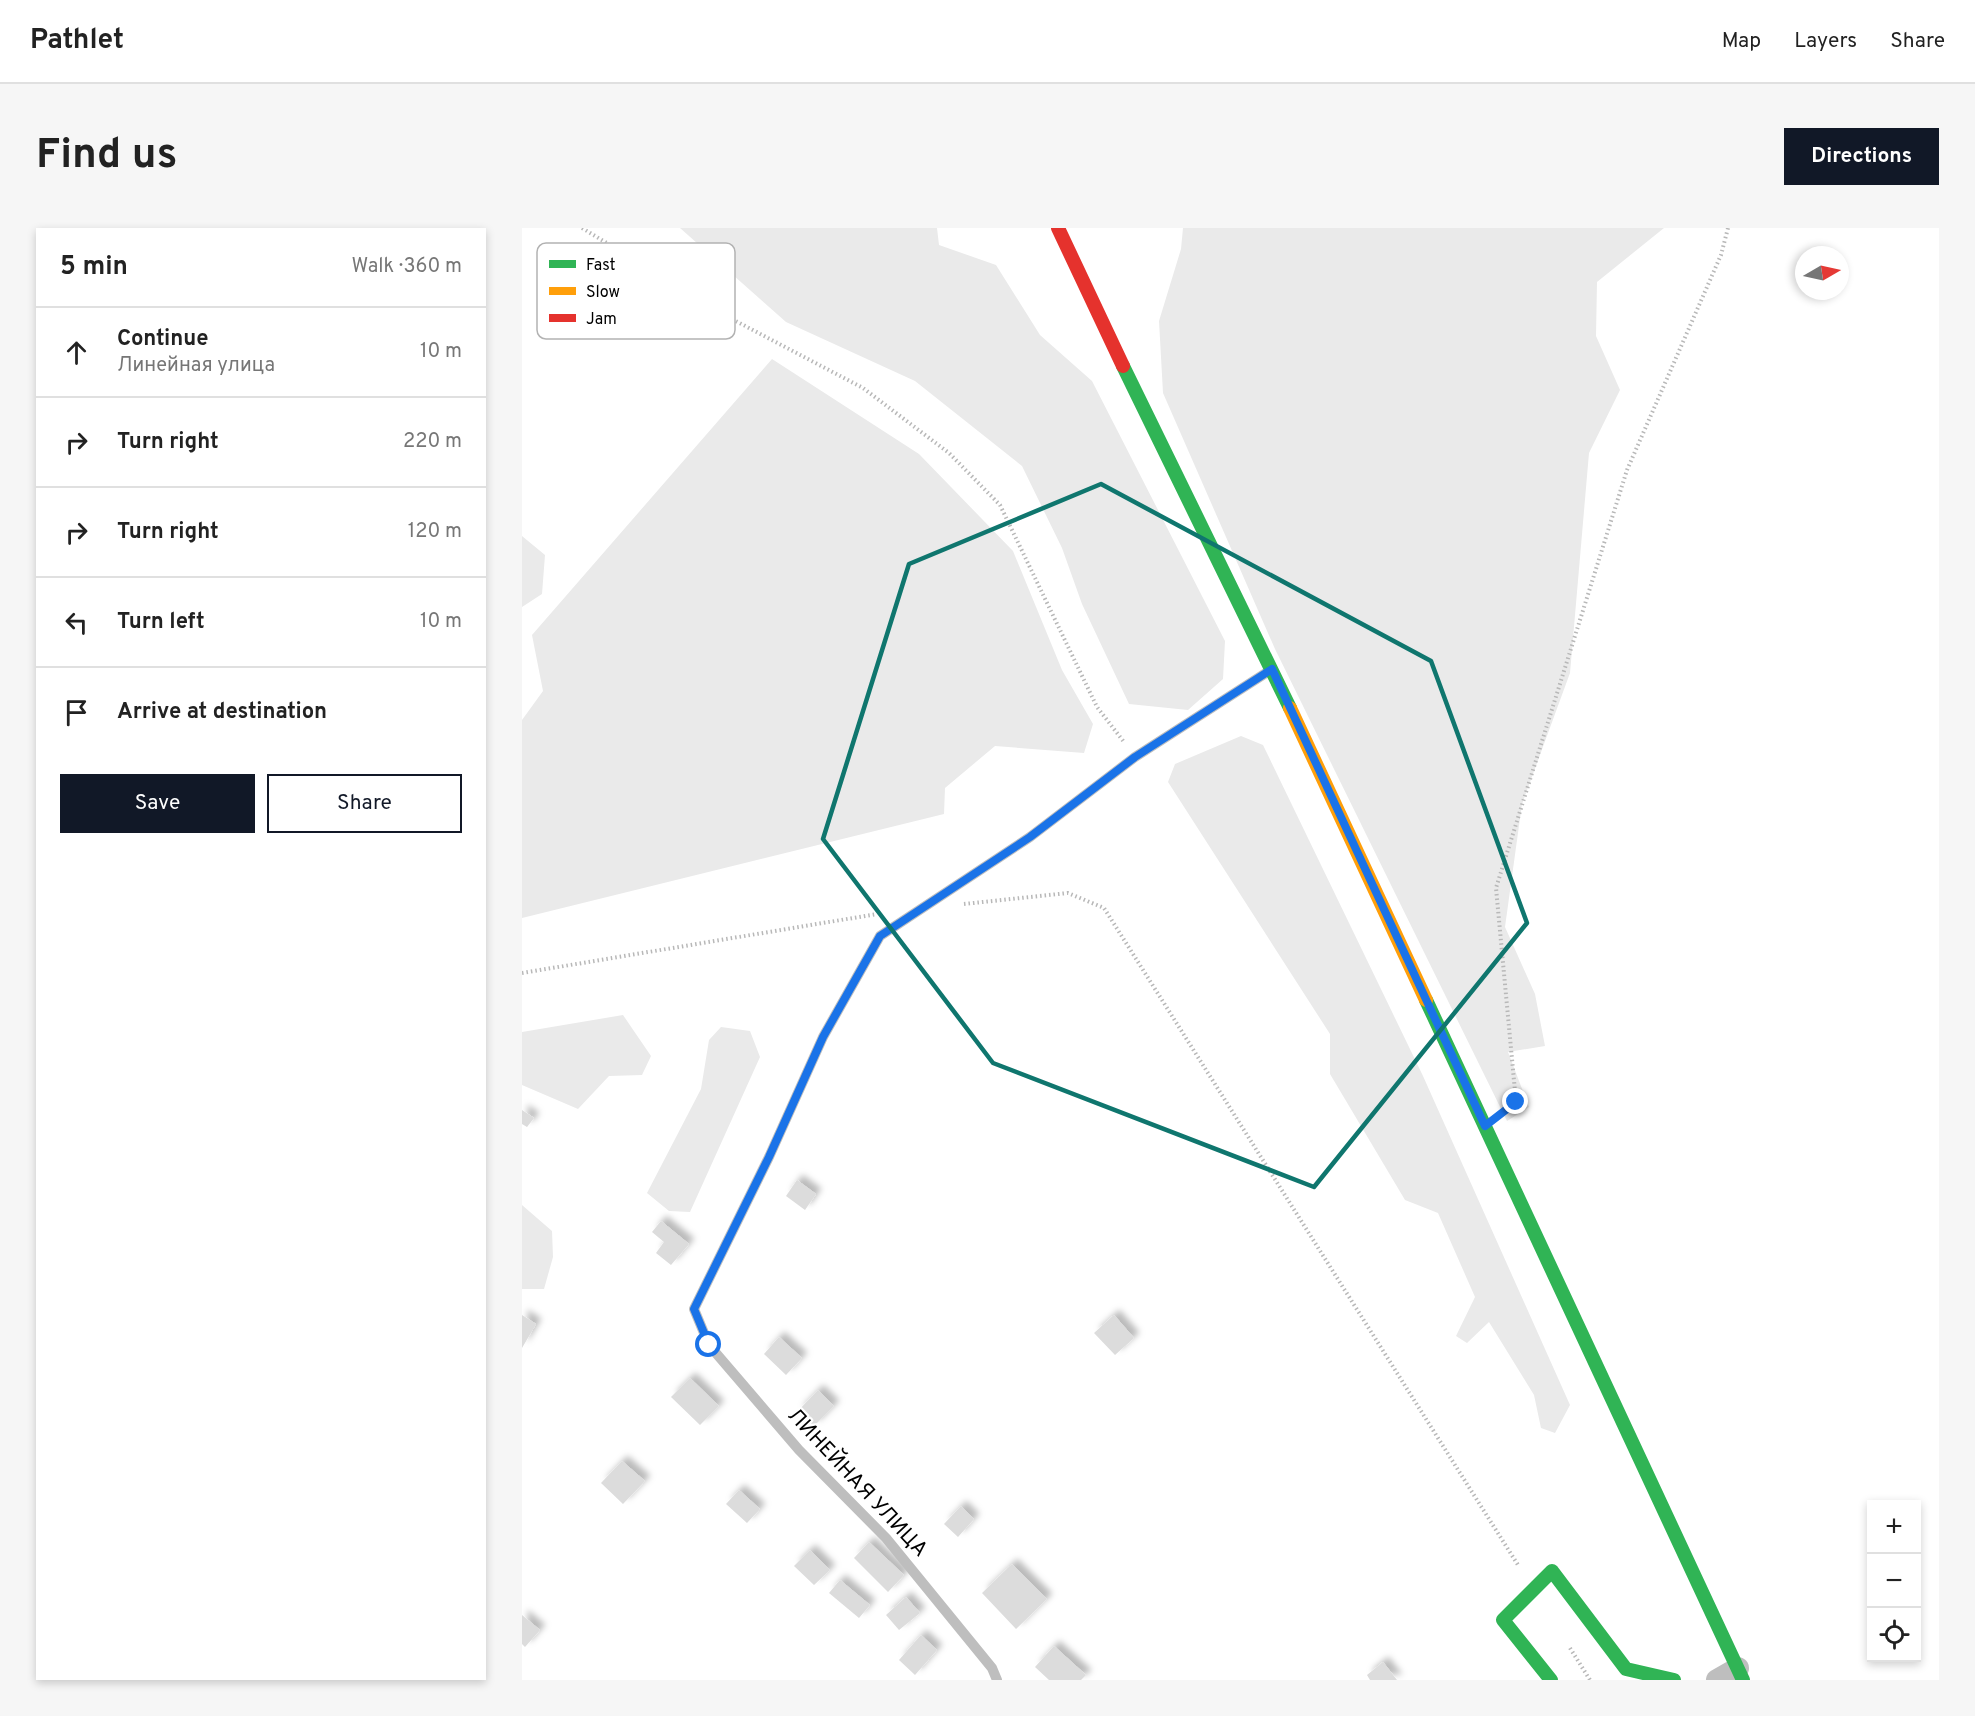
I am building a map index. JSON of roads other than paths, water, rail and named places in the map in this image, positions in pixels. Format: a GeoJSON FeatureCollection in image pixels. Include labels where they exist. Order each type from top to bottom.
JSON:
{"type":"FeatureCollection","features":[{"type":"Feature","properties":{"kind":"street"},"geometry":{"type":"LineString","coordinates":[[1058,228],[1104,327],[1272,669],[1740,1674],[1717,1680]]}},
{"type":"Feature","properties":{"kind":"street"},"geometry":{"type":"LineString","coordinates":[[1551,1680],[1503,1620],[1552,1571],[1626,1669],[1674,1680]]}},
{"type":"Feature","properties":{"kind":"lane","name":"ЛИНЕЙНАЯ УЛИЦА"},"geometry":{"type":"LineString","coordinates":[[997,1680],[992,1668],[886,1538],[799,1450],[709,1345],[694,1309],[769,1157],[823,1037],[880,936],[1030,837],[1135,757],[1272,669]]}}]}
